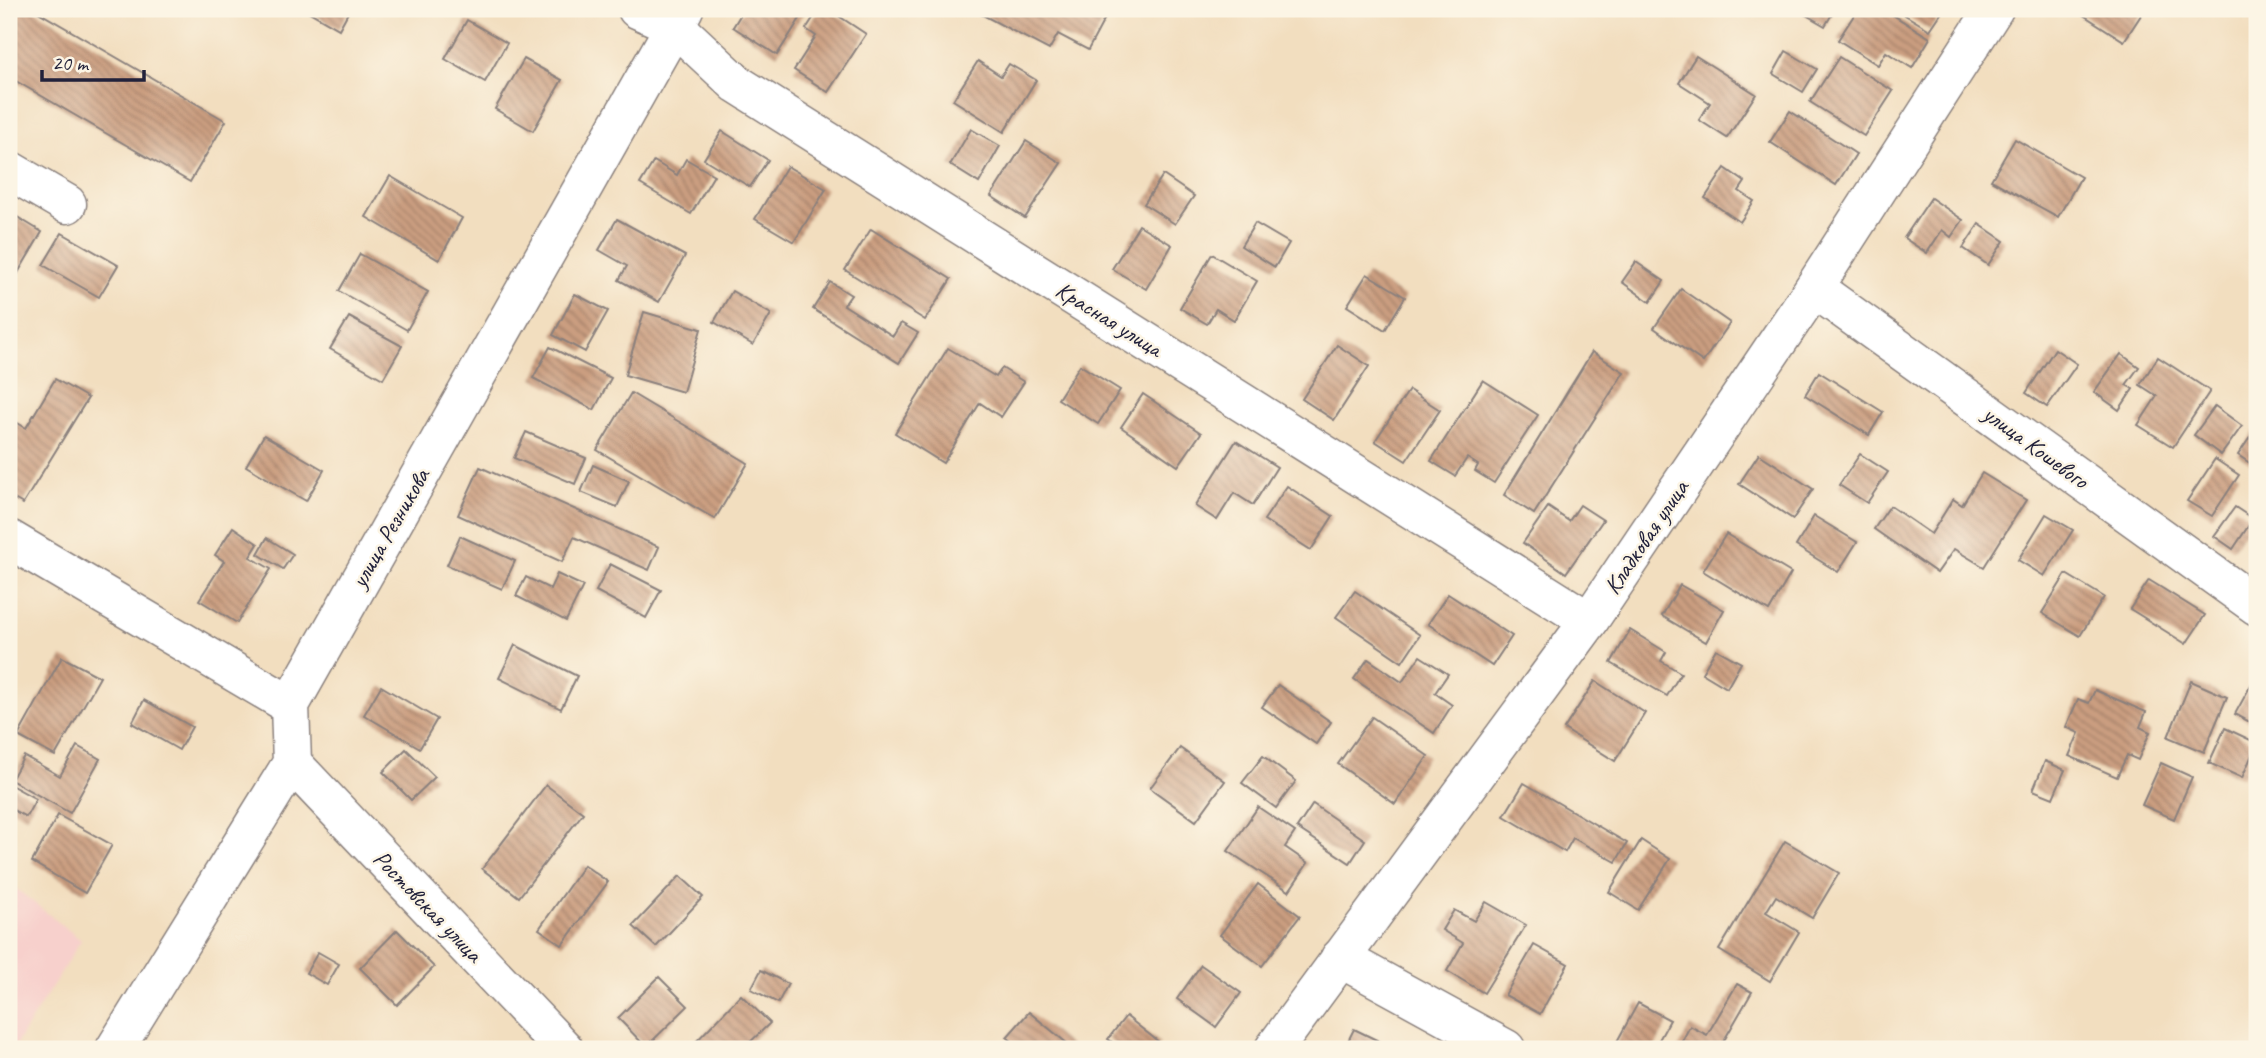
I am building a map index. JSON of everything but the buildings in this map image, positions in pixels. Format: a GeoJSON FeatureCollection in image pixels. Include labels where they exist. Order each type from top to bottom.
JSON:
{"type":"FeatureCollection","features":[{"type":"Feature","properties":{"kind":"street","name":"Красная улица"},"geometry":{"type":"LineString","coordinates":[[637,9],[680,17],[737,83],[1589,621]]}},
{"type":"Feature","properties":{"kind":"street","name":"Кладковая улица"},"geometry":{"type":"LineString","coordinates":[[1273,1049],[1589,621],[1814,288],[1994,9]]}},
{"type":"Feature","properties":{"kind":"street","name":"улица Резникова"},"geometry":{"type":"LineString","coordinates":[[290,705],[680,17]]}},
{"type":"Feature","properties":{"kind":"street"},"geometry":{"type":"LineString","coordinates":[[9,170],[67,204]]}},
{"type":"Feature","properties":{"kind":"street","name":"улица Кошевого"},"geometry":{"type":"LineString","coordinates":[[1814,288],[2257,606]]}},
{"type":"Feature","properties":{"kind":"street"},"geometry":{"type":"LineString","coordinates":[[9,538],[290,705],[292,763],[115,1049]]}},
{"type":"Feature","properties":{"kind":"street","name":"Ростовская улица"},"geometry":{"type":"LineString","coordinates":[[292,763],[564,1049]]}},
{"type":"Feature","properties":{"kind":"street"},"geometry":{"type":"LineString","coordinates":[[1340,958],[1506,1049]]}},
{"type":"Feature","properties":{"kind":"shaded area"},"geometry":{"type":"Polygon","coordinates":[[[9,883],[81,940],[13,1049],[9,1049],[9,883]]]}}]}
